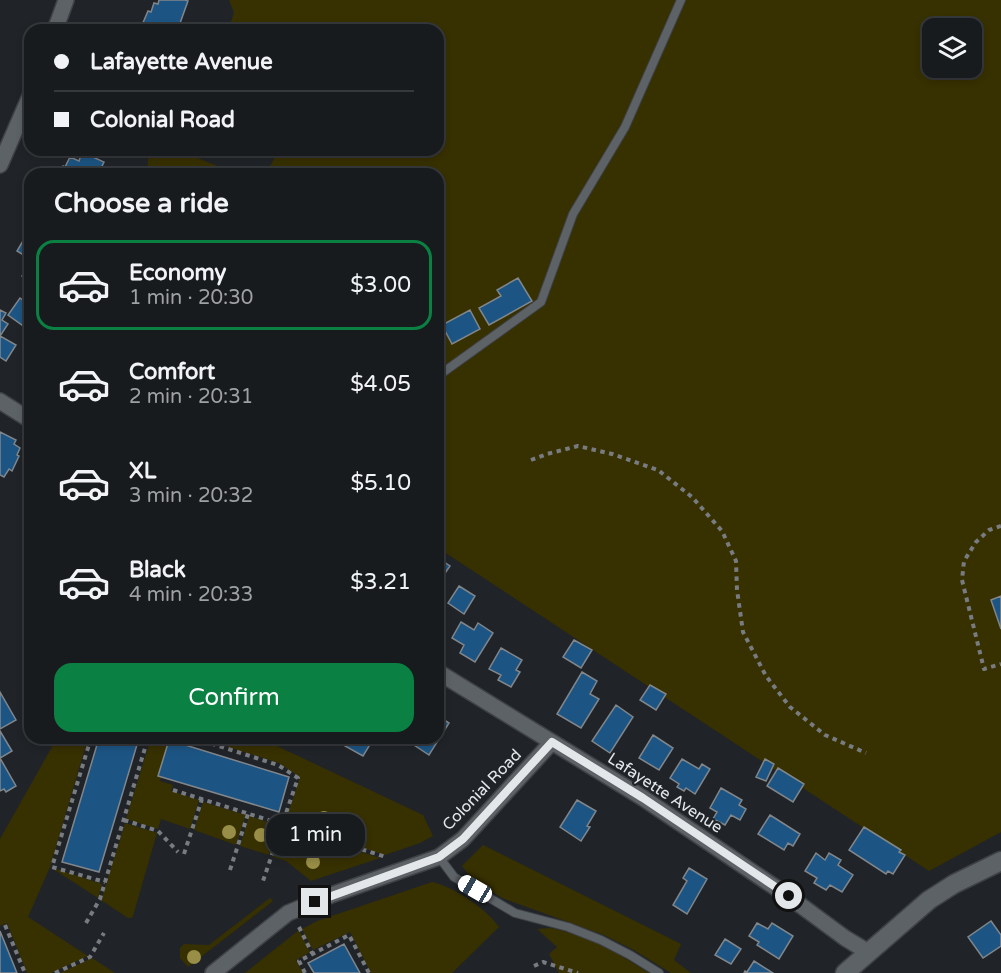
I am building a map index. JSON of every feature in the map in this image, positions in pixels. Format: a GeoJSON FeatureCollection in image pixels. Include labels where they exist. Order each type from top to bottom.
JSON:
{"type":"FeatureCollection","features":[{"type":"Feature","properties":{"kind":"main road"},"geometry":{"type":"LineString","coordinates":[[845,973],[929,900],[954,884],[1001,861]]}},
{"type":"Feature","properties":{"kind":"street"},"geometry":{"type":"LineString","coordinates":[[57,24],[66,0]]}},
{"type":"Feature","properties":{"kind":"street"},"geometry":{"type":"LineString","coordinates":[[0,165],[24,110]]}},
{"type":"Feature","properties":{"kind":"street"},"geometry":{"type":"LineString","coordinates":[[0,401],[24,416]]}},
{"type":"Feature","properties":{"kind":"street","name":"Lafayette Avenue"},"geometry":{"type":"LineString","coordinates":[[444,676],[682,824],[868,952]]}},
{"type":"Feature","properties":{"kind":"street","name":"Colonial Road"},"geometry":{"type":"LineString","coordinates":[[213,973],[288,913],[331,895],[439,857],[463,839],[552,742]]}},
{"type":"Feature","properties":{"kind":"lane"},"geometry":{"type":"LineString","coordinates":[[444,372],[541,302],[573,214],[625,127],[681,0]]}},
{"type":"Feature","properties":{"kind":"lane"},"geometry":{"type":"LineString","coordinates":[[439,857],[454,878],[515,913],[568,927],[601,940],[658,973]]}},
{"type":"Feature","properties":{"kind":"path"},"geometry":{"type":"LineString","coordinates":[[531,460],[578,446],[612,454],[658,470],[692,497],[722,531],[736,561],[737,590],[743,632],[766,676],[790,707],[825,735],[866,753]]}},
{"type":"Feature","properties":{"kind":"path"},"geometry":{"type":"LineString","coordinates":[[1001,526],[989,530],[976,542],[964,561],[962,580],[984,669],[1001,664]]}},
{"type":"Feature","properties":{"kind":"path"},"geometry":{"type":"LineString","coordinates":[[89,744],[52,867],[105,882]]}},
{"type":"Feature","properties":{"kind":"path"},"geometry":{"type":"LineString","coordinates":[[86,923],[100,899],[146,744]]}},
{"type":"Feature","properties":{"kind":"path"},"geometry":{"type":"LineString","coordinates":[[213,744],[278,765],[298,778],[262,880]]}},
{"type":"Feature","properties":{"kind":"path"},"geometry":{"type":"LineString","coordinates":[[173,790],[386,857]]}},
{"type":"Feature","properties":{"kind":"path"},"geometry":{"type":"LineString","coordinates":[[184,854],[202,799]]}},
{"type":"Feature","properties":{"kind":"path"},"geometry":{"type":"LineString","coordinates":[[230,870],[248,814]]}},
{"type":"Feature","properties":{"kind":"path"},"geometry":{"type":"LineString","coordinates":[[124,820],[158,831],[178,852]]}},
{"type":"Feature","properties":{"kind":"path"},"geometry":{"type":"LineString","coordinates":[[5,925],[25,973]]}},
{"type":"Feature","properties":{"kind":"path"},"geometry":{"type":"LineString","coordinates":[[299,927],[313,953]]}},
{"type":"Feature","properties":{"kind":"path"},"geometry":{"type":"LineString","coordinates":[[55,973],[90,957],[104,933]]}},
{"type":"Feature","properties":{"kind":"path"},"geometry":{"type":"LineString","coordinates":[[305,973],[299,961],[349,934],[369,973]]}},
{"type":"Feature","properties":{"kind":"path"},"geometry":{"type":"LineString","coordinates":[[534,966],[543,962],[578,973]]}},
{"type":"Feature","properties":{"kind":"shaded area"},"geometry":{"type":"Polygon","coordinates":[[[229,0],[1001,0],[1001,832],[929,871],[444,552],[444,168],[267,168],[275,156],[444,156],[444,24],[230,24],[234,13],[229,0]]]}},
{"type":"Feature","properties":{"kind":"shaded area"},"geometry":{"type":"Polygon","coordinates":[[[151,156],[193,156],[222,168],[147,168],[148,159],[151,156]]]}},
{"type":"Feature","properties":{"kind":"shaded area"},"geometry":{"type":"Polygon","coordinates":[[[54,744],[86,744],[50,867],[28,917],[88,956],[51,973],[27,973],[7,923],[0,926],[0,839],[54,744]]]}},
{"type":"Feature","properties":{"kind":"shaded area"},"geometry":{"type":"Polygon","coordinates":[[[149,744],[168,744],[158,776],[161,777],[160,781],[173,785],[171,791],[199,800],[190,829],[161,819],[158,829],[126,819],[149,744]]]}},
{"type":"Feature","properties":{"kind":"shaded area"},"geometry":{"type":"Polygon","coordinates":[[[219,744],[273,744],[423,815],[433,836],[385,855],[285,823],[300,777],[279,763],[219,744]]]}},
{"type":"Feature","properties":{"kind":"shaded area"},"geometry":{"type":"Polygon","coordinates":[[[203,802],[246,815],[236,845],[194,830],[203,802]]]}},
{"type":"Feature","properties":{"kind":"shaded area"},"geometry":{"type":"Polygon","coordinates":[[[249,816],[280,826],[269,855],[240,846],[249,816]]]}},
{"type":"Feature","properties":{"kind":"shaded area"},"geometry":{"type":"Polygon","coordinates":[[[125,823],[157,833],[131,918],[101,900],[125,823]]]}},
{"type":"Feature","properties":{"kind":"shaded area"},"geometry":{"type":"Polygon","coordinates":[[[283,827],[380,858],[311,881],[286,861],[273,857],[283,827]]]}},
{"type":"Feature","properties":{"kind":"shaded area"},"geometry":{"type":"Polygon","coordinates":[[[483,845],[681,944],[674,960],[691,973],[671,973],[604,935],[502,898],[480,884],[462,866],[483,845]]]}},
{"type":"Feature","properties":{"kind":"shaded area"},"geometry":{"type":"Polygon","coordinates":[[[50,867],[102,884],[98,898],[50,867]]]}},
{"type":"Feature","properties":{"kind":"shaded area"},"geometry":{"type":"Polygon","coordinates":[[[432,882],[450,888],[469,899],[499,927],[452,973],[371,973],[350,932],[313,950],[302,929],[317,921],[432,882]]]}},
{"type":"Feature","properties":{"kind":"shaded area"},"geometry":{"type":"Polygon","coordinates":[[[270,898],[273,901],[188,967],[180,958],[180,948],[184,944],[209,945],[270,898]]]}},
{"type":"Feature","properties":{"kind":"shaded area"},"geometry":{"type":"Polygon","coordinates":[[[550,928],[589,940],[649,973],[559,973],[549,954],[557,947],[537,929],[550,928]]]}},
{"type":"Feature","properties":{"kind":"shaded area"},"geometry":{"type":"Polygon","coordinates":[[[299,930],[310,952],[296,960],[303,973],[245,973],[299,930]]]}},
{"type":"Feature","properties":{"kind":"shaded area"},"geometry":{"type":"Polygon","coordinates":[[[92,958],[115,973],[60,973],[92,958]]]}},
{"type":"Feature","properties":{"kind":"building"},"geometry":{"type":"Polygon","coordinates":[[[159,0],[188,1],[180,24],[142,24],[154,3],[158,4],[159,0]]]}},
{"type":"Feature","properties":{"kind":"building"},"geometry":{"type":"Polygon","coordinates":[[[81,156],[91,156],[104,162],[101,168],[62,168],[65,167],[70,157],[79,161],[81,156]]]}},
{"type":"Feature","properties":{"kind":"building"},"geometry":{"type":"Polygon","coordinates":[[[24,239],[24,255],[17,251],[24,239]]]}},
{"type":"Feature","properties":{"kind":"building"},"geometry":{"type":"Polygon","coordinates":[[[518,278],[532,301],[489,325],[479,308],[501,296],[497,290],[518,278]]]}},
{"type":"Feature","properties":{"kind":"building"},"geometry":{"type":"Polygon","coordinates":[[[20,298],[24,301],[24,326],[8,315],[20,298]]]}},
{"type":"Feature","properties":{"kind":"building"},"geometry":{"type":"Polygon","coordinates":[[[0,310],[6,313],[2,320],[8,324],[0,336],[0,310]]]}},
{"type":"Feature","properties":{"kind":"building"},"geometry":{"type":"Polygon","coordinates":[[[470,310],[480,329],[452,344],[444,329],[444,324],[470,310]]]}},
{"type":"Feature","properties":{"kind":"building"},"geometry":{"type":"Polygon","coordinates":[[[0,336],[16,345],[6,361],[0,357],[0,336]]]}},
{"type":"Feature","properties":{"kind":"building"},"geometry":{"type":"Polygon","coordinates":[[[0,432],[16,440],[14,444],[20,448],[12,471],[9,469],[4,477],[0,475],[0,432]]]}},
{"type":"Feature","properties":{"kind":"building"},"geometry":{"type":"Polygon","coordinates":[[[444,562],[450,566],[444,575],[444,562]]]}},
{"type":"Feature","properties":{"kind":"building"},"geometry":{"type":"Polygon","coordinates":[[[459,586],[475,596],[464,614],[448,603],[459,586]]]}},
{"type":"Feature","properties":{"kind":"building"},"geometry":{"type":"Polygon","coordinates":[[[1001,596],[1001,629],[991,600],[1001,596]]]}},
{"type":"Feature","properties":{"kind":"building"},"geometry":{"type":"Polygon","coordinates":[[[461,622],[474,630],[478,623],[493,633],[475,662],[460,653],[464,645],[452,638],[461,622]]]}},
{"type":"Feature","properties":{"kind":"building"},"geometry":{"type":"Polygon","coordinates":[[[574,640],[592,650],[581,668],[563,657],[574,640]]]}},
{"type":"Feature","properties":{"kind":"building"},"geometry":{"type":"Polygon","coordinates":[[[501,648],[522,660],[516,670],[520,672],[511,687],[498,680],[501,675],[489,669],[501,648]]]}},
{"type":"Feature","properties":{"kind":"building"},"geometry":{"type":"Polygon","coordinates":[[[582,672],[597,681],[590,694],[599,699],[581,728],[557,714],[582,672]]]}},
{"type":"Feature","properties":{"kind":"building"},"geometry":{"type":"Polygon","coordinates":[[[650,685],[666,694],[656,710],[640,700],[650,685]]]}},
{"type":"Feature","properties":{"kind":"building"},"geometry":{"type":"Polygon","coordinates":[[[0,692],[16,720],[0,729],[0,692]]]}},
{"type":"Feature","properties":{"kind":"building"},"geometry":{"type":"Polygon","coordinates":[[[616,705],[633,717],[610,753],[592,741],[616,705]]]}},
{"type":"Feature","properties":{"kind":"building"},"geometry":{"type":"Polygon","coordinates":[[[444,720],[449,723],[444,731],[444,720]]]}},
{"type":"Feature","properties":{"kind":"building"},"geometry":{"type":"Polygon","coordinates":[[[0,731],[12,751],[0,758],[0,731]]]}},
{"type":"Feature","properties":{"kind":"building"},"geometry":{"type":"Polygon","coordinates":[[[653,735],[673,748],[659,770],[639,758],[653,735]]]}},
{"type":"Feature","properties":{"kind":"building"},"geometry":{"type":"Polygon","coordinates":[[[97,744],[137,744],[99,872],[62,862],[97,744]]]}},
{"type":"Feature","properties":{"kind":"building"},"geometry":{"type":"Polygon","coordinates":[[[168,744],[182,744],[289,777],[279,812],[158,776],[168,744]]]}},
{"type":"Feature","properties":{"kind":"building"},"geometry":{"type":"Polygon","coordinates":[[[346,744],[370,744],[363,756],[345,746],[346,744]]]}},
{"type":"Feature","properties":{"kind":"building"},"geometry":{"type":"Polygon","coordinates":[[[415,744],[436,744],[429,755],[415,744]]]}},
{"type":"Feature","properties":{"kind":"building"},"geometry":{"type":"Polygon","coordinates":[[[0,758],[16,786],[6,792],[4,789],[0,791],[0,758]]]}},
{"type":"Feature","properties":{"kind":"building"},"geometry":{"type":"Polygon","coordinates":[[[682,759],[699,769],[702,764],[710,769],[695,794],[686,788],[684,791],[677,787],[679,784],[670,778],[682,759]]]}},
{"type":"Feature","properties":{"kind":"building"},"geometry":{"type":"Polygon","coordinates":[[[765,759],[774,764],[766,781],[756,777],[765,759]]]}},
{"type":"Feature","properties":{"kind":"building"},"geometry":{"type":"Polygon","coordinates":[[[778,768],[804,784],[793,802],[767,786],[778,768]]]}},
{"type":"Feature","properties":{"kind":"building"},"geometry":{"type":"Polygon","coordinates":[[[721,788],[742,800],[739,805],[746,809],[740,820],[731,815],[725,825],[713,819],[717,812],[710,808],[721,788]]]}},
{"type":"Feature","properties":{"kind":"building"},"geometry":{"type":"Polygon","coordinates":[[[577,800],[596,811],[581,841],[560,827],[577,800]]]}},
{"type":"Feature","properties":{"kind":"building"},"geometry":{"type":"Polygon","coordinates":[[[770,815],[800,834],[793,846],[788,843],[784,850],[758,834],[770,815]]]}},
{"type":"Feature","properties":{"kind":"building"},"geometry":{"type":"Polygon","coordinates":[[[864,827],[901,850],[899,852],[905,855],[893,874],[888,871],[886,874],[849,850],[864,827]]]}},
{"type":"Feature","properties":{"kind":"building"},"geometry":{"type":"Polygon","coordinates":[[[816,853],[825,860],[829,853],[841,860],[838,865],[853,875],[842,892],[830,885],[826,890],[814,883],[817,878],[805,871],[816,853]]]}},
{"type":"Feature","properties":{"kind":"building"},"geometry":{"type":"Polygon","coordinates":[[[689,868],[707,879],[687,914],[673,905],[687,881],[683,878],[689,868]]]}},
{"type":"Feature","properties":{"kind":"building"},"geometry":{"type":"Polygon","coordinates":[[[991,921],[1001,935],[1001,946],[983,958],[968,937],[991,921]]]}},
{"type":"Feature","properties":{"kind":"building"},"geometry":{"type":"Polygon","coordinates":[[[757,923],[768,929],[772,923],[793,936],[779,959],[757,945],[759,942],[749,936],[757,923]]]}},
{"type":"Feature","properties":{"kind":"building"},"geometry":{"type":"Polygon","coordinates":[[[0,931],[17,973],[0,973],[0,931]]]}},
{"type":"Feature","properties":{"kind":"building"},"geometry":{"type":"Polygon","coordinates":[[[725,939],[741,949],[731,964],[715,955],[725,939]]]}},
{"type":"Feature","properties":{"kind":"building"},"geometry":{"type":"Polygon","coordinates":[[[344,944],[360,973],[314,973],[308,963],[344,944]]]}},
{"type":"Feature","properties":{"kind":"building"},"geometry":{"type":"Polygon","coordinates":[[[754,961],[773,973],[744,973],[754,961]]]}},
{"type":"Feature","properties":{"kind":"route"},"geometry":{"type":"LineString","coordinates":[[315,902],[439,857],[463,839],[552,742],[643,798],[789,896]]}}]}
